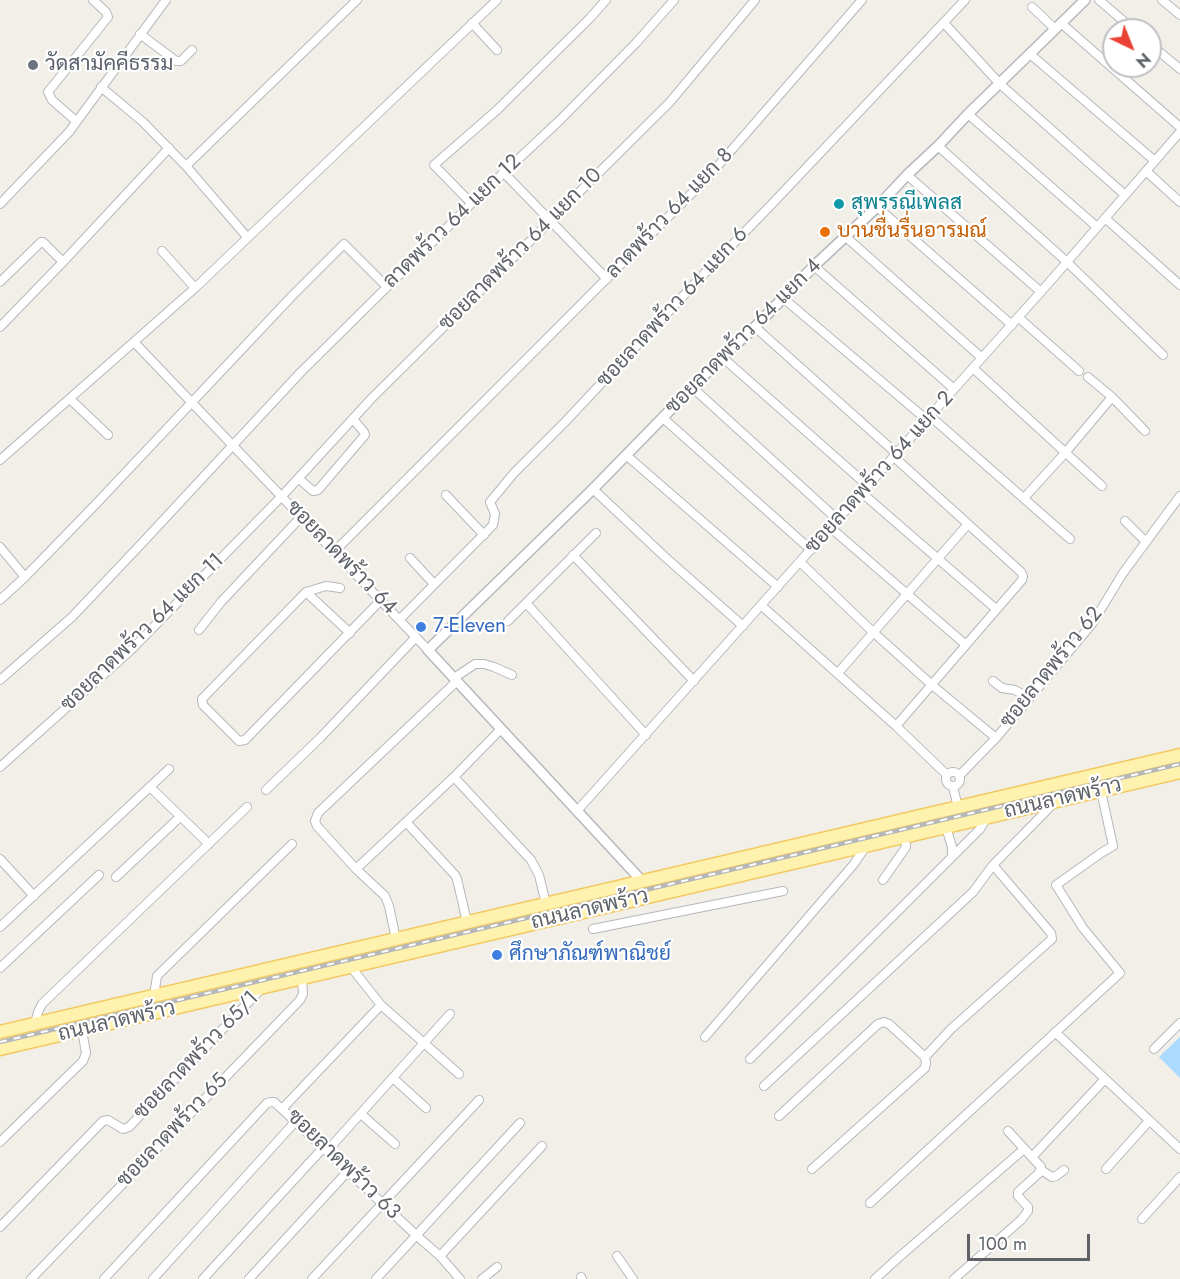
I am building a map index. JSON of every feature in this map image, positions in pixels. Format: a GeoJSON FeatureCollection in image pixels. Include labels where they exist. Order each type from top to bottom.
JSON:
{"type":"FeatureCollection","features":[{"type":"Feature","properties":{"kind":"main road","name":"ถนนลาดพร้าว"},"geometry":{"type":"LineString","coordinates":[[0,1032],[1180,755]]}},
{"type":"Feature","properties":{"kind":"main road","name":"ถนนลาดพร้าว"},"geometry":{"type":"LineString","coordinates":[[0,1049],[1180,772]]}},
{"type":"Feature","properties":{"kind":"main road"},"geometry":{"type":"LineString","coordinates":[[1098,774],[1101,791]]}},
{"type":"Feature","properties":{"kind":"main road"},"geometry":{"type":"LineString","coordinates":[[642,881],[647,897]]}},
{"type":"Feature","properties":{"kind":"main road"},"geometry":{"type":"LineString","coordinates":[[56,1019],[58,1035]]}},
{"type":"Feature","properties":{"kind":"street"},"geometry":{"type":"LineString","coordinates":[[76,121],[52,100],[48,93],[108,17],[106,12],[93,0]]}},
{"type":"Feature","properties":{"kind":"street"},"geometry":{"type":"LineString","coordinates":[[0,204],[69,132],[166,0]]}},
{"type":"Feature","properties":{"kind":"street"},"geometry":{"type":"LineString","coordinates":[[186,166],[357,0]]}},
{"type":"Feature","properties":{"kind":"street"},"geometry":{"type":"LineString","coordinates":[[0,460],[195,288],[496,0]]}},
{"type":"Feature","properties":{"kind":"street"},"geometry":{"type":"LineString","coordinates":[[471,203],[434,165],[497,110],[606,0]]}},
{"type":"Feature","properties":{"kind":"street","name":"ลาดพร้าว 64 แยก 12"},"geometry":{"type":"LineString","coordinates":[[0,681],[72,617],[300,373],[471,203],[559,121],[636,43],[674,0]]}},
{"type":"Feature","properties":{"kind":"street","name":"ซอยลาดพร้าว 64 แยก 10"},"geometry":{"type":"LineString","coordinates":[[282,496],[371,399],[670,102],[754,0]]}},
{"type":"Feature","properties":{"kind":"street","name":"ลาดพร้าว 64 แยก 8"},"geometry":{"type":"LineString","coordinates":[[334,552],[709,176],[862,0]]}},
{"type":"Feature","properties":{"kind":"street","name":"ซอยลาดพร้าว 64 แยก 6"},"geometry":{"type":"LineString","coordinates":[[400,619],[493,525],[495,514],[490,502],[508,480],[965,0]]}},
{"type":"Feature","properties":{"kind":"street","name":"ซอยลาดพร้าว 64 แยก 4"},"geometry":{"type":"LineString","coordinates":[[428,650],[1085,0]]}},
{"type":"Feature","properties":{"kind":"street"},"geometry":{"type":"LineString","coordinates":[[1099,0],[1120,18]]}},
{"type":"Feature","properties":{"kind":"street"},"geometry":{"type":"LineString","coordinates":[[1162,0],[1180,15]]}},
{"type":"Feature","properties":{"kind":"street"},"geometry":{"type":"LineString","coordinates":[[1032,7],[1177,125]]}},
{"type":"Feature","properties":{"kind":"street"},"geometry":{"type":"LineString","coordinates":[[472,23],[497,50]]}},
{"type":"Feature","properties":{"kind":"street"},"geometry":{"type":"LineString","coordinates":[[944,23],[1000,84],[1125,195]]}},
{"type":"Feature","properties":{"kind":"street"},"geometry":{"type":"LineString","coordinates":[[140,34],[179,62],[192,50]]}},
{"type":"Feature","properties":{"kind":"street"},"geometry":{"type":"LineString","coordinates":[[1030,54],[1155,161]]}},
{"type":"Feature","properties":{"kind":"street"},"geometry":{"type":"LineString","coordinates":[[1162,54],[1180,69]]}},
{"type":"Feature","properties":{"kind":"street"},"geometry":{"type":"LineString","coordinates":[[101,87],[143,122],[169,148],[247,237]]}},
{"type":"Feature","properties":{"kind":"street"},"geometry":{"type":"LineString","coordinates":[[968,114],[1097,227]]}},
{"type":"Feature","properties":{"kind":"street","name":"ซอยลาดพร้าว 64 แยก 2"},"geometry":{"type":"LineString","coordinates":[[577,811],[1012,325],[1180,132]]}},
{"type":"Feature","properties":{"kind":"street"},"geometry":{"type":"LineString","coordinates":[[938,146],[1067,262],[1163,355]]}},
{"type":"Feature","properties":{"kind":"street"},"geometry":{"type":"LineString","coordinates":[[0,327],[169,148]]}},
{"type":"Feature","properties":{"kind":"street"},"geometry":{"type":"LineString","coordinates":[[1146,171],[1180,202]]}},
{"type":"Feature","properties":{"kind":"street"},"geometry":{"type":"LineString","coordinates":[[503,172],[607,279]]}},
{"type":"Feature","properties":{"kind":"street"},"geometry":{"type":"LineString","coordinates":[[907,175],[1041,292]]}},
{"type":"Feature","properties":{"kind":"street"},"geometry":{"type":"LineString","coordinates":[[877,207],[1012,325]]}},
{"type":"Feature","properties":{"kind":"street"},"geometry":{"type":"LineString","coordinates":[[1105,218],[1180,285]]}},
{"type":"Feature","properties":{"kind":"street"},"geometry":{"type":"LineString","coordinates":[[846,237],[982,358]]}},
{"type":"Feature","properties":{"kind":"street"},"geometry":{"type":"LineString","coordinates":[[0,282],[41,242],[63,262]]}},
{"type":"Feature","properties":{"kind":"street"},"geometry":{"type":"LineString","coordinates":[[0,600],[95,505],[344,244],[386,286]]}},
{"type":"Feature","properties":{"kind":"street"},"geometry":{"type":"LineString","coordinates":[[162,251],[195,288]]}},
{"type":"Feature","properties":{"kind":"street"},"geometry":{"type":"LineString","coordinates":[[814,266],[954,389]]}},
{"type":"Feature","properties":{"kind":"street"},"geometry":{"type":"LineString","coordinates":[[783,298],[1024,498],[1070,539]]}},
{"type":"Feature","properties":{"kind":"street"},"geometry":{"type":"LineString","coordinates":[[1018,317],[1079,371]]}},
{"type":"Feature","properties":{"kind":"street"},"geometry":{"type":"LineString","coordinates":[[755,327],[1023,576],[1022,580],[896,726]]}},
{"type":"Feature","properties":{"kind":"street","name":"ซอยลาดพร้าว 64"},"geometry":{"type":"LineString","coordinates":[[134,342],[400,619],[642,881]]}},
{"type":"Feature","properties":{"kind":"street"},"geometry":{"type":"LineString","coordinates":[[722,357],[868,486]]}},
{"type":"Feature","properties":{"kind":"street"},"geometry":{"type":"LineString","coordinates":[[973,368],[1102,486]]}},
{"type":"Feature","properties":{"kind":"street"},"geometry":{"type":"LineString","coordinates":[[1088,377],[1112,397],[1145,431]]}},
{"type":"Feature","properties":{"kind":"street"},"geometry":{"type":"LineString","coordinates":[[693,388],[838,520]]}},
{"type":"Feature","properties":{"kind":"street"},"geometry":{"type":"LineString","coordinates":[[1024,498],[1112,397]]}},
{"type":"Feature","properties":{"kind":"street"},"geometry":{"type":"LineString","coordinates":[[70,399],[108,435]]}},
{"type":"Feature","properties":{"kind":"street"},"geometry":{"type":"LineString","coordinates":[[663,418],[812,550]]}},
{"type":"Feature","properties":{"kind":"street"},"geometry":{"type":"LineString","coordinates":[[298,478],[313,491],[318,490],[365,435],[353,419]]}},
{"type":"Feature","properties":{"kind":"street"},"geometry":{"type":"LineString","coordinates":[[626,455],[778,587]]}},
{"type":"Feature","properties":{"kind":"street"},"geometry":{"type":"LineString","coordinates":[[593,489],[743,626]]}},
{"type":"Feature","properties":{"kind":"street"},"geometry":{"type":"LineString","coordinates":[[861,494],[996,609]]}},
{"type":"Feature","properties":{"kind":"street"},"geometry":{"type":"LineString","coordinates":[[446,495],[484,535]]}},
{"type":"Feature","properties":{"kind":"street","name":"ซอยลาดพร้าว 64 แยก 11"},"geometry":{"type":"LineString","coordinates":[[0,766],[131,650],[282,496]]}},
{"type":"Feature","properties":{"kind":"street","name":"ซอยลาดพร้าว 62"},"geometry":{"type":"LineString","coordinates":[[953,787],[959,783],[959,776],[996,738],[1092,624],[1122,573],[1180,496]]}},
{"type":"Feature","properties":{"kind":"street"},"geometry":{"type":"LineString","coordinates":[[199,630],[221,602],[302,517]]}},
{"type":"Feature","properties":{"kind":"street"},"geometry":{"type":"LineString","coordinates":[[1125,521],[1146,542]]}},
{"type":"Feature","properties":{"kind":"street"},"geometry":{"type":"LineString","coordinates":[[838,673],[968,524]]}},
{"type":"Feature","properties":{"kind":"street"},"geometry":{"type":"LineString","coordinates":[[831,528],[966,645]]}},
{"type":"Feature","properties":{"kind":"street"},"geometry":{"type":"LineString","coordinates":[[508,621],[596,533]]}},
{"type":"Feature","properties":{"kind":"street"},"geometry":{"type":"LineString","coordinates":[[0,547],[25,577]]}},
{"type":"Feature","properties":{"kind":"street"},"geometry":{"type":"LineString","coordinates":[[573,555],[694,681]]}},
{"type":"Feature","properties":{"kind":"street"},"geometry":{"type":"LineString","coordinates":[[410,558],[434,584]]}},
{"type":"Feature","properties":{"kind":"street"},"geometry":{"type":"LineString","coordinates":[[800,562],[932,685],[996,738]]}},
{"type":"Feature","properties":{"kind":"street"},"geometry":{"type":"LineString","coordinates":[[340,588],[326,586],[306,592],[202,699],[203,705],[239,741],[245,740],[381,600]]}},
{"type":"Feature","properties":{"kind":"street"},"geometry":{"type":"LineString","coordinates":[[306,592],[350,633]]}},
{"type":"Feature","properties":{"kind":"street"},"geometry":{"type":"LineString","coordinates":[[526,603],[646,735]]}},
{"type":"Feature","properties":{"kind":"street"},"geometry":{"type":"LineString","coordinates":[[762,606],[947,775]]}},
{"type":"Feature","properties":{"kind":"street"},"geometry":{"type":"LineString","coordinates":[[266,790],[320,738],[416,637]]}},
{"type":"Feature","properties":{"kind":"street"},"geometry":{"type":"LineString","coordinates":[[396,939],[385,896],[356,869],[317,826],[315,821],[318,813],[475,664],[484,664],[512,675]]}},
{"type":"Feature","properties":{"kind":"street"},"geometry":{"type":"LineString","coordinates":[[993,681],[1002,688],[1015,690],[1029,698]]}},
{"type":"Feature","properties":{"kind":"street"},"geometry":{"type":"LineString","coordinates":[[356,869],[454,777],[501,729]]}},
{"type":"Feature","properties":{"kind":"street"},"geometry":{"type":"LineString","coordinates":[[0,927],[169,769]]}},
{"type":"Feature","properties":{"kind":"street"},"geometry":{"type":"LineString","coordinates":[[947,775],[953,772],[959,776]]}},
{"type":"Feature","properties":{"kind":"street"},"geometry":{"type":"LineString","coordinates":[[947,775],[946,782],[953,787],[958,807]]}},
{"type":"Feature","properties":{"kind":"street"},"geometry":{"type":"LineString","coordinates":[[454,777],[531,860],[538,874],[546,904]]}},
{"type":"Feature","properties":{"kind":"street"},"geometry":{"type":"LineString","coordinates":[[150,787],[209,844]]}},
{"type":"Feature","properties":{"kind":"street"},"geometry":{"type":"LineString","coordinates":[[870,1203],[1120,973],[1083,928],[1056,885],[1113,846],[1101,791]]}},
{"type":"Feature","properties":{"kind":"street"},"geometry":{"type":"LineString","coordinates":[[764,1086],[973,892],[993,865],[1055,801]]}},
{"type":"Feature","properties":{"kind":"street"},"geometry":{"type":"LineString","coordinates":[[35,1024],[42,1004],[247,807]]}},
{"type":"Feature","properties":{"kind":"street"},"geometry":{"type":"LineString","coordinates":[[116,877],[180,817]]}},
{"type":"Feature","properties":{"kind":"street"},"geometry":{"type":"LineString","coordinates":[[750,1059],[980,829],[987,817]]}},
{"type":"Feature","properties":{"kind":"street"},"geometry":{"type":"LineString","coordinates":[[406,822],[455,875],[467,922]]}},
{"type":"Feature","properties":{"kind":"street"},"geometry":{"type":"LineString","coordinates":[[946,827],[952,847],[952,857]]}},
{"type":"Feature","properties":{"kind":"street"},"geometry":{"type":"LineString","coordinates":[[883,880],[906,847],[905,836]]}},
{"type":"Feature","properties":{"kind":"street"},"geometry":{"type":"LineString","coordinates":[[154,996],[157,976],[292,844]]}},
{"type":"Feature","properties":{"kind":"street"},"geometry":{"type":"LineString","coordinates":[[705,1037],[854,864],[867,845]]}},
{"type":"Feature","properties":{"kind":"street"},"geometry":{"type":"LineString","coordinates":[[0,859],[34,896]]}},
{"type":"Feature","properties":{"kind":"street"},"geometry":{"type":"LineString","coordinates":[[925,1057],[951,1029],[1052,939],[1051,933],[993,865]]}},
{"type":"Feature","properties":{"kind":"street"},"geometry":{"type":"LineString","coordinates":[[0,968],[99,875]]}},
{"type":"Feature","properties":{"kind":"street"},"geometry":{"type":"LineString","coordinates":[[593,929],[783,891]]}},
{"type":"Feature","properties":{"kind":"street"},"geometry":{"type":"LineString","coordinates":[[351,967],[381,1005],[459,1074]]}},
{"type":"Feature","properties":{"kind":"street","name":"ซอยลาดพร้าว 65"},"geometry":{"type":"LineString","coordinates":[[31,1279],[300,1000],[303,994],[302,978]]}},
{"type":"Feature","properties":{"kind":"street","name":"ซอยลาดพร้าว 65/1"},"geometry":{"type":"LineString","coordinates":[[0,1227],[103,1121],[108,1120],[123,1129],[129,1127],[263,987]]}},
{"type":"Feature","properties":{"kind":"street","name":"ซอยลาดพร้าว 63"},"geometry":{"type":"LineString","coordinates":[[381,1005],[282,1109],[440,1256],[460,1279]]}},
{"type":"Feature","properties":{"kind":"street"},"geometry":{"type":"LineString","coordinates":[[203,1279],[361,1114],[450,1014]]}},
{"type":"Feature","properties":{"kind":"street"},"geometry":{"type":"LineString","coordinates":[[779,1116],[878,1024],[884,1022],[889,1024],[925,1057],[925,1068],[812,1169]]}},
{"type":"Feature","properties":{"kind":"street"},"geometry":{"type":"LineString","coordinates":[[1155,1049],[1180,1023]]}},
{"type":"Feature","properties":{"kind":"street"},"geometry":{"type":"LineString","coordinates":[[0,1142],[83,1061],[86,1053],[82,1030]]}},
{"type":"Feature","properties":{"kind":"street"},"geometry":{"type":"LineString","coordinates":[[1055,1032],[1180,1149]]}},
{"type":"Feature","properties":{"kind":"street"},"geometry":{"type":"LineString","coordinates":[[393,1078],[426,1108]]}},
{"type":"Feature","properties":{"kind":"street"},"geometry":{"type":"LineString","coordinates":[[1032,1157],[1105,1079]]}},
{"type":"Feature","properties":{"kind":"street"},"geometry":{"type":"LineString","coordinates":[[312,1279],[479,1100]]}},
{"type":"Feature","properties":{"kind":"street"},"geometry":{"type":"LineString","coordinates":[[104,1279],[267,1103],[274,1102],[282,1109]]}},
{"type":"Feature","properties":{"kind":"street"},"geometry":{"type":"LineString","coordinates":[[361,1114],[395,1144]]}},
{"type":"Feature","properties":{"kind":"street"},"geometry":{"type":"LineString","coordinates":[[1106,1169],[1149,1121]]}},
{"type":"Feature","properties":{"kind":"street"},"geometry":{"type":"LineString","coordinates":[[153,1279],[295,1122]]}},
{"type":"Feature","properties":{"kind":"street"},"geometry":{"type":"LineString","coordinates":[[376,1279],[520,1123]]}},
{"type":"Feature","properties":{"kind":"street"},"geometry":{"type":"LineString","coordinates":[[1008,1131],[1040,1165],[1041,1170],[1052,1177],[1064,1170]]}},
{"type":"Feature","properties":{"kind":"street"},"geometry":{"type":"LineString","coordinates":[[440,1256],[542,1146]]}},
{"type":"Feature","properties":{"kind":"street"},"geometry":{"type":"LineString","coordinates":[[875,1279],[1024,1149]]}},
{"type":"Feature","properties":{"kind":"street"},"geometry":{"type":"LineString","coordinates":[[954,1279],[1027,1214],[1029,1210],[1018,1196],[1018,1192],[1041,1170]]}},
{"type":"Feature","properties":{"kind":"street"},"geometry":{"type":"LineString","coordinates":[[249,1279],[348,1171]]}},
{"type":"Feature","properties":{"kind":"street"},"geometry":{"type":"LineString","coordinates":[[1142,1219],[1180,1177]]}},
{"type":"Feature","properties":{"kind":"street"},"geometry":{"type":"LineString","coordinates":[[617,1256],[633,1279]]}},
{"type":"Feature","properties":{"kind":"street"},"geometry":{"type":"LineString","coordinates":[[482,1279],[497,1267]]}},
{"type":"Feature","properties":{"kind":"water"},"geometry":{"type":"Polygon","coordinates":[[[1180,1037],[1180,1078],[1159,1057],[1180,1037]]]}},
{"type":"Feature","properties":{"kind":"railway"},"geometry":{"type":"LineString","coordinates":[[0,1042],[1180,764]]}},
{"type":"Feature","properties":{"kind":"place","name":"วัดสามัคคีธรรม"},"geometry":{"type":"Point","coordinates":[33,65]}},
{"type":"Feature","properties":{"kind":"place","name":"สุพรรณีเพลส"},"geometry":{"type":"Point","coordinates":[839,204]}},
{"type":"Feature","properties":{"kind":"place","name":"บานชื่นรื่นอารมณ์"},"geometry":{"type":"Point","coordinates":[825,232]}},
{"type":"Feature","properties":{"kind":"place","name":"7-Eleven"},"geometry":{"type":"Point","coordinates":[421,627]}},
{"type":"Feature","properties":{"kind":"place","name":"ศึกษาภัณฑ์พาณิชย์"},"geometry":{"type":"Point","coordinates":[497,955]}}]}
